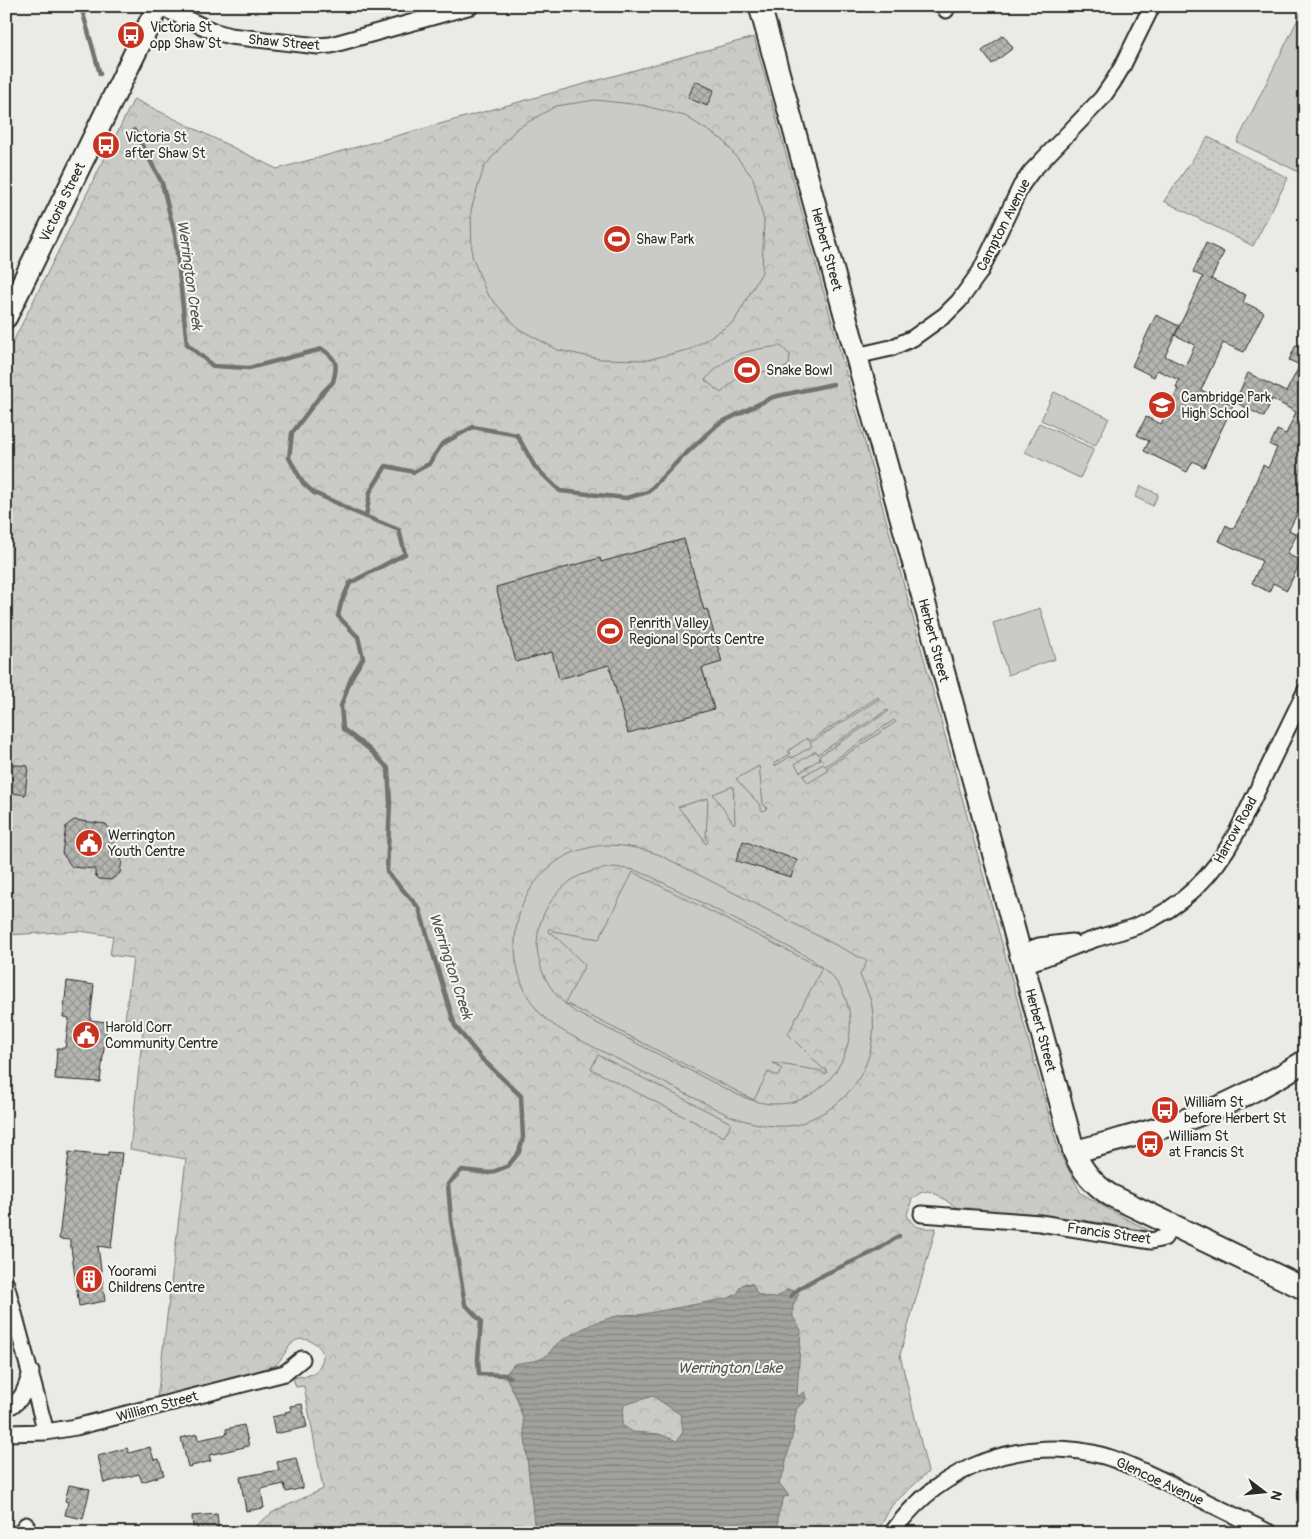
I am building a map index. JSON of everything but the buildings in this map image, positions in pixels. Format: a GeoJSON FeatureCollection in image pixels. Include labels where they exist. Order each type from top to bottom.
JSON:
{"type":"FeatureCollection","features":[{"type":"Feature","properties":{"kind":"street","name":"Shaw Street"},"geometry":{"type":"LineString","coordinates":[[158,6],[213,31],[230,36],[324,46],[471,6]]}},
{"type":"Feature","properties":{"kind":"street","name":"Victoria Street"},"geometry":{"type":"LineString","coordinates":[[6,317],[158,6]]}},
{"type":"Feature","properties":{"kind":"street","name":"Herbert Street"},"geometry":{"type":"LineString","coordinates":[[760,6],[1074,1152],[1086,1174],[1102,1190],[1172,1225]]}},
{"type":"Feature","properties":{"kind":"street","name":"Campton Avenue"},"geometry":{"type":"LineString","coordinates":[[856,356],[891,348],[913,338],[946,314],[959,301],[980,272],[1021,186],[1031,172],[1108,90],[1122,67],[1152,6]]}},
{"type":"Feature","properties":{"kind":"street","name":"Harrow Road"},"geometry":{"type":"LineString","coordinates":[[1022,959],[1039,946],[1096,939],[1133,927],[1162,914],[1189,895],[1204,880],[1229,848],[1305,692]]}},
{"type":"Feature","properties":{"kind":"street"},"geometry":{"type":"LineString","coordinates":[[1074,1152],[1170,1125],[1207,1112],[1246,1095],[1305,1061]]}},
{"type":"Feature","properties":{"kind":"street","name":"Francis Street"},"geometry":{"type":"LineString","coordinates":[[922,1214],[1040,1223],[1151,1241],[1164,1238],[1172,1225],[1305,1289]]}},
{"type":"Feature","properties":{"kind":"street"},"geometry":{"type":"LineString","coordinates":[[6,1284],[46,1432]]}},
{"type":"Feature","properties":{"kind":"street","name":"William Street"},"geometry":{"type":"LineString","coordinates":[[6,1433],[46,1432],[76,1427],[285,1373],[302,1359]]}},
{"type":"Feature","properties":{"kind":"street"},"geometry":{"type":"LineString","coordinates":[[6,1408],[17,1403],[24,1394],[31,1372]]}},
{"type":"Feature","properties":{"kind":"street","name":"Glencoe Avenue"},"geometry":{"type":"LineString","coordinates":[[892,1533],[907,1513],[925,1496],[952,1476],[965,1469],[1005,1455],[1038,1449],[1088,1452],[1118,1460],[1270,1533]]}},
{"type":"Feature","properties":{"kind":"green space"},"geometry":{"type":"Polygon","coordinates":[[[1301,13],[1305,15],[1305,175],[1237,142],[1301,13]]]}},
{"type":"Feature","properties":{"kind":"green space"},"geometry":{"type":"Polygon","coordinates":[[[754,37],[1059,1152],[1081,1193],[1154,1233],[1152,1235],[1103,1223],[1027,1213],[960,1210],[938,1195],[928,1191],[920,1193],[912,1199],[907,1214],[909,1219],[918,1227],[936,1228],[900,1355],[928,1472],[892,1505],[877,1533],[247,1533],[273,1512],[323,1489],[304,1386],[296,1387],[293,1378],[314,1374],[322,1361],[322,1352],[316,1344],[308,1340],[299,1339],[289,1346],[274,1366],[157,1399],[186,1159],[130,1149],[144,1022],[125,1019],[133,958],[110,955],[113,936],[80,931],[6,935],[6,356],[134,99],[277,169],[754,37]]]}},
{"type":"Feature","properties":{"kind":"green space","name":"Shaw Park"},"geometry":{"type":"Polygon","coordinates":[[[595,100],[641,105],[685,116],[723,140],[753,178],[764,221],[762,272],[734,322],[691,349],[647,360],[600,359],[558,350],[519,329],[487,294],[472,256],[471,210],[484,167],[516,129],[556,106],[595,100]]]}},
{"type":"Feature","properties":{"kind":"green space"},"geometry":{"type":"Polygon","coordinates":[[[1208,137],[1288,178],[1253,246],[1164,201],[1208,137]]]}},
{"type":"Feature","properties":{"kind":"green space","name":"Snake Bowl"},"geometry":{"type":"Polygon","coordinates":[[[781,346],[790,355],[789,365],[779,371],[739,376],[721,393],[705,380],[722,364],[739,354],[781,346]]]}},
{"type":"Feature","properties":{"kind":"green space"},"geometry":{"type":"Polygon","coordinates":[[[1054,392],[1109,418],[1095,446],[1041,420],[1054,392]]]}},
{"type":"Feature","properties":{"kind":"green space"},"geometry":{"type":"Polygon","coordinates":[[[1039,423],[1094,449],[1080,478],[1025,452],[1039,423]]]}},
{"type":"Feature","properties":{"kind":"green space"},"geometry":{"type":"Polygon","coordinates":[[[1141,486],[1158,494],[1153,506],[1135,497],[1141,486]]]}},
{"type":"Feature","properties":{"kind":"green space"},"geometry":{"type":"Polygon","coordinates":[[[1040,608],[1055,659],[1008,675],[993,623],[1040,608]]]}},
{"type":"Feature","properties":{"kind":"green space"},"geometry":{"type":"Polygon","coordinates":[[[878,697],[879,699],[810,743],[812,746],[775,766],[773,764],[790,754],[788,751],[807,738],[809,741],[878,697]]]}},
{"type":"Feature","properties":{"kind":"green space"},"geometry":{"type":"Polygon","coordinates":[[[887,710],[889,711],[819,756],[820,759],[800,772],[795,764],[816,751],[818,754],[887,710]]]}},
{"type":"Feature","properties":{"kind":"green space"},"geometry":{"type":"Polygon","coordinates":[[[894,720],[896,722],[826,768],[828,771],[808,783],[803,776],[823,764],[825,766],[894,720]]]}},
{"type":"Feature","properties":{"kind":"green space"},"geometry":{"type":"Polygon","coordinates":[[[759,766],[763,804],[767,808],[764,811],[761,810],[761,806],[736,779],[759,766]]]}},
{"type":"Feature","properties":{"kind":"green space"},"geometry":{"type":"Polygon","coordinates":[[[733,786],[735,822],[734,824],[713,794],[733,786]]]}},
{"type":"Feature","properties":{"kind":"green space"},"geometry":{"type":"Polygon","coordinates":[[[708,798],[706,838],[708,842],[706,844],[678,807],[708,798]]]}},
{"type":"Feature","properties":{"kind":"green space"},"geometry":{"type":"Polygon","coordinates":[[[604,845],[625,846],[660,855],[867,961],[860,975],[871,1003],[872,1042],[868,1059],[861,1075],[852,1089],[840,1101],[826,1111],[796,1125],[770,1126],[744,1120],[728,1115],[570,1035],[552,1024],[537,1010],[525,991],[518,970],[515,949],[516,927],[522,906],[532,887],[546,871],[564,857],[584,849],[604,845]],[[614,867],[600,869],[577,877],[556,894],[545,912],[539,927],[537,943],[543,974],[551,988],[575,1012],[738,1095],[752,1100],[775,1104],[796,1101],[814,1093],[829,1080],[840,1064],[847,1045],[850,1026],[848,1006],[840,987],[834,979],[810,958],[650,876],[634,870],[614,867]]]}},
{"type":"Feature","properties":{"kind":"green space"},"geometry":{"type":"Polygon","coordinates":[[[633,872],[822,968],[788,1034],[823,1069],[826,1069],[827,1073],[824,1074],[822,1071],[773,1063],[782,1069],[778,1076],[768,1072],[754,1100],[565,1003],[585,965],[548,930],[550,928],[553,931],[599,939],[633,872]]]}},
{"type":"Feature","properties":{"kind":"green space"},"geometry":{"type":"Polygon","coordinates":[[[598,1055],[731,1123],[724,1137],[591,1069],[598,1055]]]}},
{"type":"Feature","properties":{"kind":"water","name":"Werrington Lake"},"geometry":{"type":"Polygon","coordinates":[[[745,1283],[753,1284],[757,1294],[770,1298],[777,1297],[788,1289],[799,1294],[793,1305],[793,1317],[801,1330],[797,1394],[799,1396],[804,1391],[806,1398],[804,1403],[796,1410],[786,1467],[779,1483],[789,1496],[784,1497],[778,1515],[778,1533],[535,1533],[523,1419],[517,1399],[505,1375],[514,1364],[541,1359],[566,1338],[585,1327],[607,1319],[729,1298],[738,1293],[740,1287],[745,1283]],[[653,1396],[624,1405],[622,1425],[633,1432],[659,1434],[677,1441],[683,1432],[681,1415],[653,1396]]]}},
{"type":"Feature","properties":{"kind":"waterway","name":"Werrington Creek"},"geometry":{"type":"LineString","coordinates":[[81,6],[100,74]]}},
{"type":"Feature","properties":{"kind":"waterway","name":"Werrington Creek"},"geometry":{"type":"LineString","coordinates":[[134,130],[162,183],[175,235],[187,344],[213,366],[249,368],[322,349],[331,356],[336,366],[333,382],[323,392],[292,433],[289,458],[303,483],[314,493],[399,530],[405,554],[350,583],[341,603],[338,616],[358,637],[363,658],[351,678],[341,706],[343,729],[369,749],[388,768],[390,803],[387,872],[419,908],[455,1026],[481,1058],[521,1096],[523,1138],[519,1152],[508,1166],[490,1173],[462,1170],[448,1184],[451,1220],[465,1304],[481,1321],[478,1359],[479,1374],[505,1375],[510,1377]]}},
{"type":"Feature","properties":{"kind":"waterway"},"geometry":{"type":"LineString","coordinates":[[366,517],[370,492],[386,466],[414,472],[429,464],[442,444],[473,427],[517,435],[535,467],[560,491],[626,498],[648,492],[718,424],[773,397],[833,384]]}},
{"type":"Feature","properties":{"kind":"waterway"},"geometry":{"type":"LineString","coordinates":[[791,1296],[807,1284],[875,1251],[899,1236]]}},
{"type":"Feature","properties":{"kind":"place","name":"Victoria St opp Shaw St"},"geometry":{"type":"Point","coordinates":[131,35]}},
{"type":"Feature","properties":{"kind":"place","name":"Victoria St after Shaw St"},"geometry":{"type":"Point","coordinates":[106,145]}},
{"type":"Feature","properties":{"kind":"place","name":"Shaw Park"},"geometry":{"type":"Point","coordinates":[617,239]}},
{"type":"Feature","properties":{"kind":"place","name":"Snake Bowl"},"geometry":{"type":"Point","coordinates":[747,370]}},
{"type":"Feature","properties":{"kind":"place","name":"Cambridge Park High School"},"geometry":{"type":"Point","coordinates":[1162,405]}},
{"type":"Feature","properties":{"kind":"place","name":"Penrith Valley Regional Sports Centre"},"geometry":{"type":"Point","coordinates":[610,631]}},
{"type":"Feature","properties":{"kind":"place","name":"Werrington Youth Centre"},"geometry":{"type":"Point","coordinates":[89,843]}},
{"type":"Feature","properties":{"kind":"place","name":"Harold Corr Community Centre"},"geometry":{"type":"Point","coordinates":[86,1035]}},
{"type":"Feature","properties":{"kind":"place","name":"William St before Herbert St"},"geometry":{"type":"Point","coordinates":[1165,1110]}},
{"type":"Feature","properties":{"kind":"place","name":"William St at Francis St"},"geometry":{"type":"Point","coordinates":[1150,1144]}},
{"type":"Feature","properties":{"kind":"place","name":"Yoorami Childrens Centre"},"geometry":{"type":"Point","coordinates":[89,1279]}}]}
